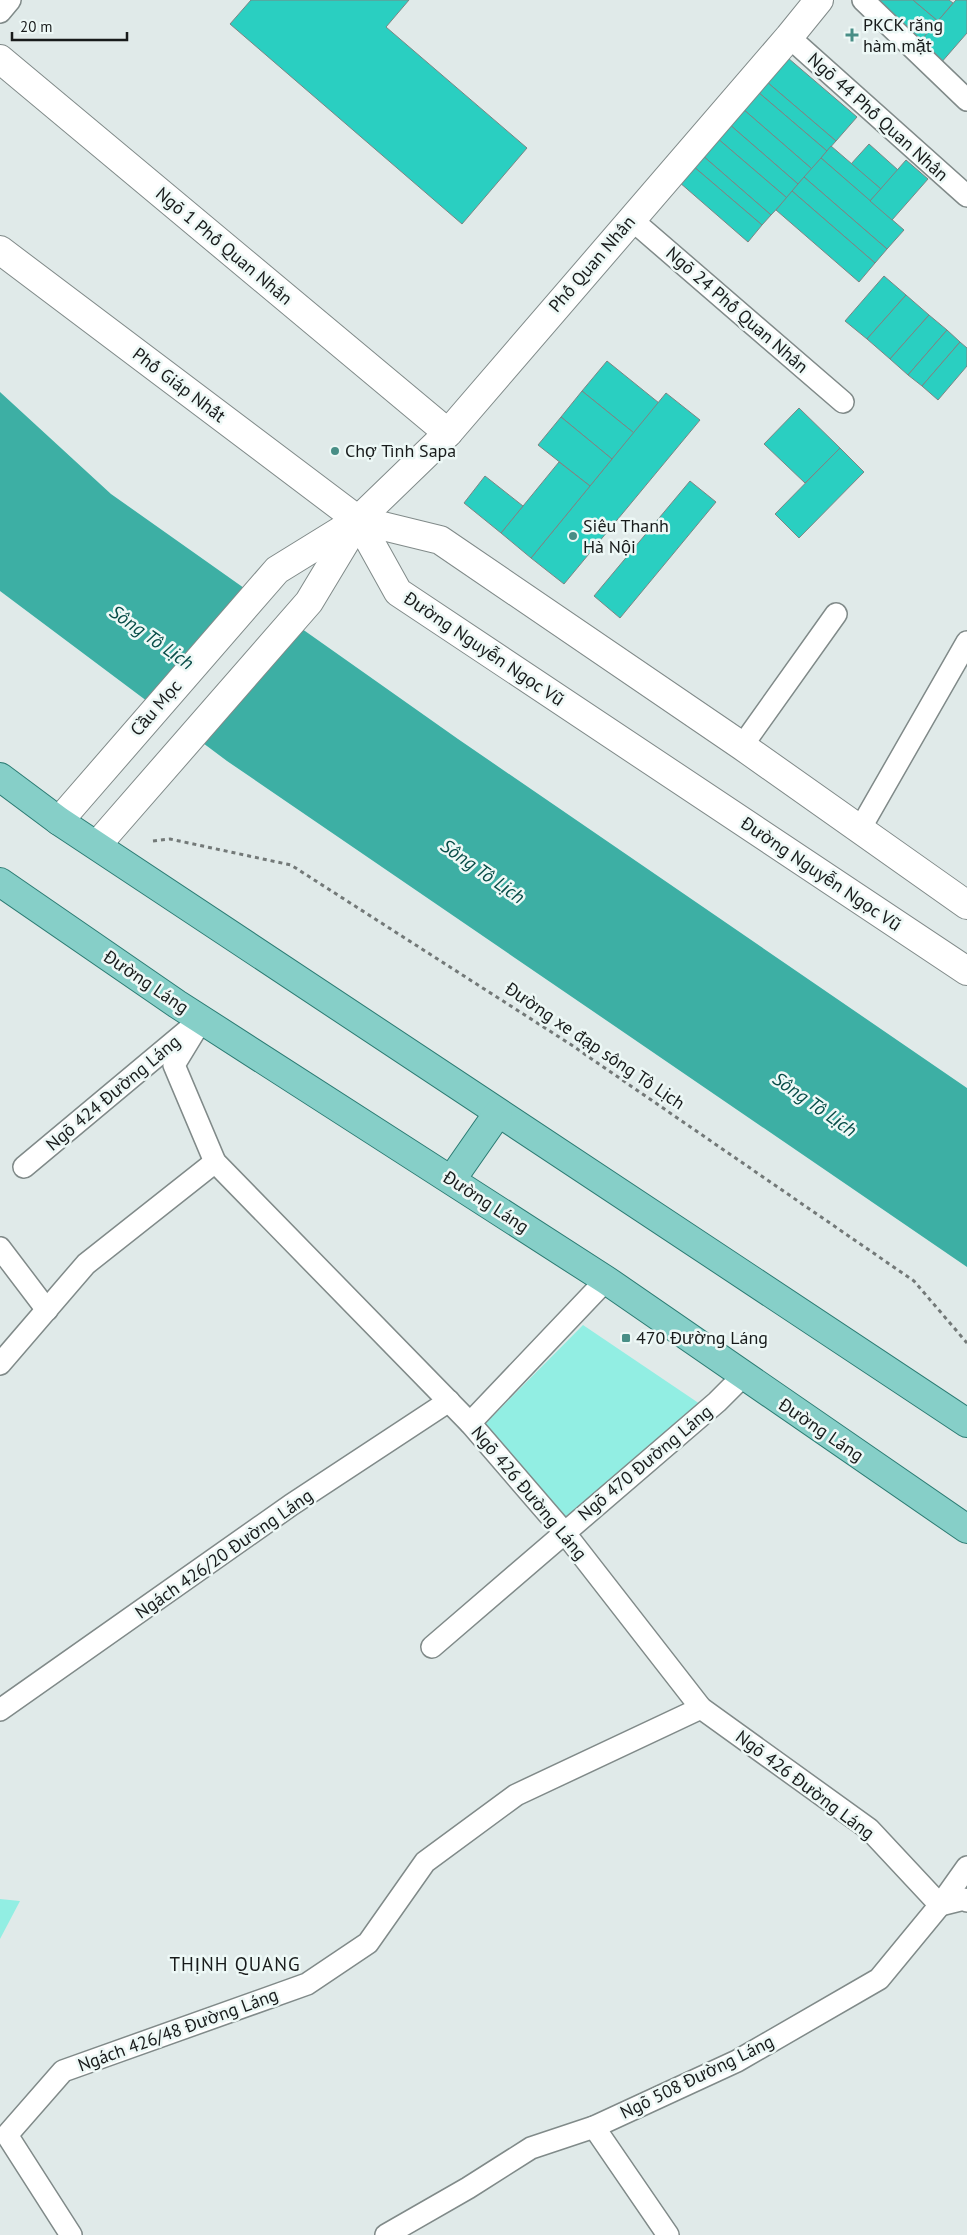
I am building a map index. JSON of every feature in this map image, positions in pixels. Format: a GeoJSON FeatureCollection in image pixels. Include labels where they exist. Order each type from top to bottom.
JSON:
{"type":"FeatureCollection","features":[{"type":"Feature","properties":{"kind":"main road"},"geometry":{"type":"LineString","coordinates":[[0,777],[60,821],[967,1423]]}},
{"type":"Feature","properties":{"kind":"main road","name":"Đường Láng"},"geometry":{"type":"LineString","coordinates":[[0,882],[202,1019],[606,1280],[967,1530]]}},
{"type":"Feature","properties":{"kind":"main road"},"geometry":{"type":"LineString","coordinates":[[452,1179],[498,1113]]}},
{"type":"Feature","properties":{"kind":"street","name":"Phố Quan Nhân"},"geometry":{"type":"LineString","coordinates":[[276,570],[358,520],[448,433],[631,218],[790,37],[819,0]]}},
{"type":"Feature","properties":{"kind":"street","name":"Ngõ 1 Phố Quan Nhân"},"geometry":{"type":"LineString","coordinates":[[0,60],[448,433]]}},
{"type":"Feature","properties":{"kind":"street","name":"Phố Giáp Nhất"},"geometry":{"type":"LineString","coordinates":[[0,250],[358,520]]}},
{"type":"Feature","properties":{"kind":"street","name":"Phố Quan Nhân"},"geometry":{"type":"LineString","coordinates":[[97,845],[309,602],[358,520]]}},
{"type":"Feature","properties":{"kind":"street"},"geometry":{"type":"LineString","coordinates":[[358,520],[440,540],[742,746],[967,905]]}},
{"type":"Feature","properties":{"kind":"street","name":"Đường Nguyễn Ngọc Vũ"},"geometry":{"type":"LineString","coordinates":[[358,520],[398,592],[967,971]]}},
{"type":"Feature","properties":{"kind":"street","name":"Cầu Mọc"},"geometry":{"type":"LineString","coordinates":[[60,821],[94,779],[276,570]]}},
{"type":"Feature","properties":{"kind":"lane"},"geometry":{"type":"LineString","coordinates":[[0,12],[10,0]]}},
{"type":"Feature","properties":{"kind":"lane"},"geometry":{"type":"LineString","coordinates":[[863,0],[967,100]]}},
{"type":"Feature","properties":{"kind":"lane","name":"Ngõ 44 Phố Quan Nhân"},"geometry":{"type":"LineString","coordinates":[[790,37],[967,196]]}},
{"type":"Feature","properties":{"kind":"lane","name":"Ngõ 24 Phố Quan Nhân"},"geometry":{"type":"LineString","coordinates":[[631,218],[843,402]]}},
{"type":"Feature","properties":{"kind":"lane"},"geometry":{"type":"LineString","coordinates":[[742,746],[836,614]]}},
{"type":"Feature","properties":{"kind":"lane"},"geometry":{"type":"LineString","coordinates":[[860,830],[967,642]]}},
{"type":"Feature","properties":{"kind":"lane","name":"Ngõ 426 Đường Láng"},"geometry":{"type":"LineString","coordinates":[[202,1019],[174,1065],[215,1162],[470,1423],[564,1532],[700,1708],[869,1829],[940,1905]]}},
{"type":"Feature","properties":{"kind":"lane","name":"Ngõ 424 Đường Láng"},"geometry":{"type":"LineString","coordinates":[[24,1167],[202,1019]]}},
{"type":"Feature","properties":{"kind":"lane"},"geometry":{"type":"LineString","coordinates":[[0,1364],[86,1264],[215,1162]]}},
{"type":"Feature","properties":{"kind":"lane"},"geometry":{"type":"LineString","coordinates":[[0,1248],[47,1310]]}},
{"type":"Feature","properties":{"kind":"lane"},"geometry":{"type":"LineString","coordinates":[[470,1423],[606,1280]]}},
{"type":"Feature","properties":{"kind":"lane","name":"Ngõ 470 Đường Láng"},"geometry":{"type":"LineString","coordinates":[[432,1646],[717,1402],[743,1376]]}},
{"type":"Feature","properties":{"kind":"lane","name":"Ngách 426/20 Đường Láng"},"geometry":{"type":"LineString","coordinates":[[0,1710],[291,1505],[449,1401]]}},
{"type":"Feature","properties":{"kind":"lane","name":"Ngách 426/48 Đường Láng"},"geometry":{"type":"LineString","coordinates":[[71,2235],[4,2137],[63,2071],[307,1984],[368,1942],[426,1862],[516,1795],[700,1708]]}},
{"type":"Feature","properties":{"kind":"lane","name":"Ngõ 508 Đường Láng"},"geometry":{"type":"LineString","coordinates":[[386,2235],[468,2188],[531,2148],[594,2126],[737,2061],[879,1979],[940,1905],[967,1867]]}},
{"type":"Feature","properties":{"kind":"lane"},"geometry":{"type":"LineString","coordinates":[[940,1905],[964,1899],[967,1901]]}},
{"type":"Feature","properties":{"kind":"lane"},"geometry":{"type":"LineString","coordinates":[[594,2126],[668,2235]]}},
{"type":"Feature","properties":{"kind":"path","name":"Đường xe đạp sông Tô Lịch"},"geometry":{"type":"LineString","coordinates":[[170,839],[291,865],[570,1044],[914,1281],[967,1343]]}},
{"type":"Feature","properties":{"kind":"shaded area"},"geometry":{"type":"Polygon","coordinates":[[[583,1325],[703,1406],[561,1543],[471,1438],[583,1325]]]}},
{"type":"Feature","properties":{"kind":"shaded area"},"geometry":{"type":"Polygon","coordinates":[[[0,1899],[20,1901],[0,1939],[0,1899]]]}},
{"type":"Feature","properties":{"kind":"water","name":"Sông Tô Lịch"},"geometry":{"type":"Polygon","coordinates":[[[0,392],[111,494],[458,739],[967,1088],[967,1267],[227,761],[0,591],[0,392]]]}},
{"type":"Feature","properties":{"kind":"pier"},"geometry":{"type":"Polygon","coordinates":[[[256,594],[293,620],[191,737],[155,710],[256,594]]]}},
{"type":"Feature","properties":{"kind":"building"},"geometry":{"type":"Polygon","coordinates":[[[251,0],[409,0],[386,27],[527,148],[462,224],[230,24],[251,0]]]}},
{"type":"Feature","properties":{"kind":"building"},"geometry":{"type":"Polygon","coordinates":[[[864,0],[913,0],[938,21],[917,45],[864,0]]]}},
{"type":"Feature","properties":{"kind":"building"},"geometry":{"type":"Polygon","coordinates":[[[913,0],[949,0],[953,3],[938,21],[913,0]]]}},
{"type":"Feature","properties":{"kind":"building"},"geometry":{"type":"Polygon","coordinates":[[[956,0],[967,0],[967,33],[940,64],[917,45],[956,0]]]}},
{"type":"Feature","properties":{"kind":"building"},"geometry":{"type":"Polygon","coordinates":[[[788,58],[857,117],[836,141],[767,82],[788,58]]]}},
{"type":"Feature","properties":{"kind":"building"},"geometry":{"type":"Polygon","coordinates":[[[767,82],[836,141],[827,151],[758,92],[767,82]]]}},
{"type":"Feature","properties":{"kind":"building"},"geometry":{"type":"Polygon","coordinates":[[[758,92],[827,151],[812,169],[743,109],[758,92]]]}},
{"type":"Feature","properties":{"kind":"building"},"geometry":{"type":"Polygon","coordinates":[[[743,109],[812,169],[798,184],[729,124],[743,109]]]}},
{"type":"Feature","properties":{"kind":"building"},"geometry":{"type":"Polygon","coordinates":[[[729,124],[798,184],[787,198],[717,138],[729,124]]]}},
{"type":"Feature","properties":{"kind":"building"},"geometry":{"type":"Polygon","coordinates":[[[717,138],[787,198],[771,215],[702,155],[717,138]]]}},
{"type":"Feature","properties":{"kind":"building"},"geometry":{"type":"Polygon","coordinates":[[[869,144],[898,170],[881,189],[851,164],[869,144]]]}},
{"type":"Feature","properties":{"kind":"building"},"geometry":{"type":"Polygon","coordinates":[[[831,146],[881,189],[870,201],[821,158],[831,146]]]}},
{"type":"Feature","properties":{"kind":"building"},"geometry":{"type":"Polygon","coordinates":[[[702,155],[771,215],[762,225],[693,166],[702,155]]]}},
{"type":"Feature","properties":{"kind":"building"},"geometry":{"type":"Polygon","coordinates":[[[821,158],[904,230],[887,249],[804,177],[821,158]]]}},
{"type":"Feature","properties":{"kind":"building"},"geometry":{"type":"Polygon","coordinates":[[[906,160],[928,179],[892,220],[870,201],[906,160]]]}},
{"type":"Feature","properties":{"kind":"building"},"geometry":{"type":"Polygon","coordinates":[[[693,166],[762,225],[748,242],[679,182],[693,166]]]}},
{"type":"Feature","properties":{"kind":"building"},"geometry":{"type":"Polygon","coordinates":[[[804,177],[887,249],[875,263],[792,191],[804,177]]]}},
{"type":"Feature","properties":{"kind":"building"},"geometry":{"type":"Polygon","coordinates":[[[792,191],[875,263],[859,282],[776,210],[792,191]]]}},
{"type":"Feature","properties":{"kind":"building"},"geometry":{"type":"Polygon","coordinates":[[[884,276],[906,295],[867,339],[845,321],[884,276]]]}},
{"type":"Feature","properties":{"kind":"building"},"geometry":{"type":"Polygon","coordinates":[[[906,295],[929,315],[890,359],[867,339],[906,295]]]}},
{"type":"Feature","properties":{"kind":"building"},"geometry":{"type":"Polygon","coordinates":[[[929,315],[947,330],[908,375],[890,359],[929,315]]]}},
{"type":"Feature","properties":{"kind":"building"},"geometry":{"type":"Polygon","coordinates":[[[947,330],[960,342],[922,386],[908,375],[947,330]]]}},
{"type":"Feature","properties":{"kind":"building"},"geometry":{"type":"Polygon","coordinates":[[[960,342],[967,348],[967,366],[938,400],[922,386],[960,342]]]}},
{"type":"Feature","properties":{"kind":"building"},"geometry":{"type":"Polygon","coordinates":[[[607,361],[659,403],[634,433],[582,391],[607,361]]]}},
{"type":"Feature","properties":{"kind":"building"},"geometry":{"type":"Polygon","coordinates":[[[582,391],[634,433],[612,459],[561,417],[582,391]]]}},
{"type":"Feature","properties":{"kind":"building"},"geometry":{"type":"Polygon","coordinates":[[[666,393],[700,420],[564,584],[531,558],[666,393]]]}},
{"type":"Feature","properties":{"kind":"building"},"geometry":{"type":"Polygon","coordinates":[[[799,408],[840,448],[805,483],[764,444],[799,408]]]}},
{"type":"Feature","properties":{"kind":"building"},"geometry":{"type":"Polygon","coordinates":[[[561,417],[612,459],[590,486],[538,445],[561,417]]]}},
{"type":"Feature","properties":{"kind":"building"},"geometry":{"type":"Polygon","coordinates":[[[840,448],[864,472],[799,538],[775,514],[840,448]]]}},
{"type":"Feature","properties":{"kind":"building"},"geometry":{"type":"Polygon","coordinates":[[[559,462],[590,486],[531,558],[501,533],[559,462]]]}},
{"type":"Feature","properties":{"kind":"building"},"geometry":{"type":"Polygon","coordinates":[[[485,476],[523,506],[501,533],[464,503],[485,476]]]}},
{"type":"Feature","properties":{"kind":"building"},"geometry":{"type":"Polygon","coordinates":[[[690,481],[716,502],[620,618],[594,596],[690,481]]]}},
{"type":"Feature","properties":{"kind":"place","name":"PKCK răng hàm mặt"},"geometry":{"type":"Point","coordinates":[852,35]}},
{"type":"Feature","properties":{"kind":"place","name":"Chợ Tình Sapa"},"geometry":{"type":"Point","coordinates":[335,451]}},
{"type":"Feature","properties":{"kind":"place","name":"Siêu Thanh Hà Nội"},"geometry":{"type":"Point","coordinates":[573,536]}},
{"type":"Feature","properties":{"kind":"place","name":"470 Đường Láng"},"geometry":{"type":"Point","coordinates":[626,1338]}},
{"type":"Feature","properties":{"kind":"district","name":"THỊNH QUANG"},"geometry":{"type":"Point","coordinates":[235,1964]}}]}
